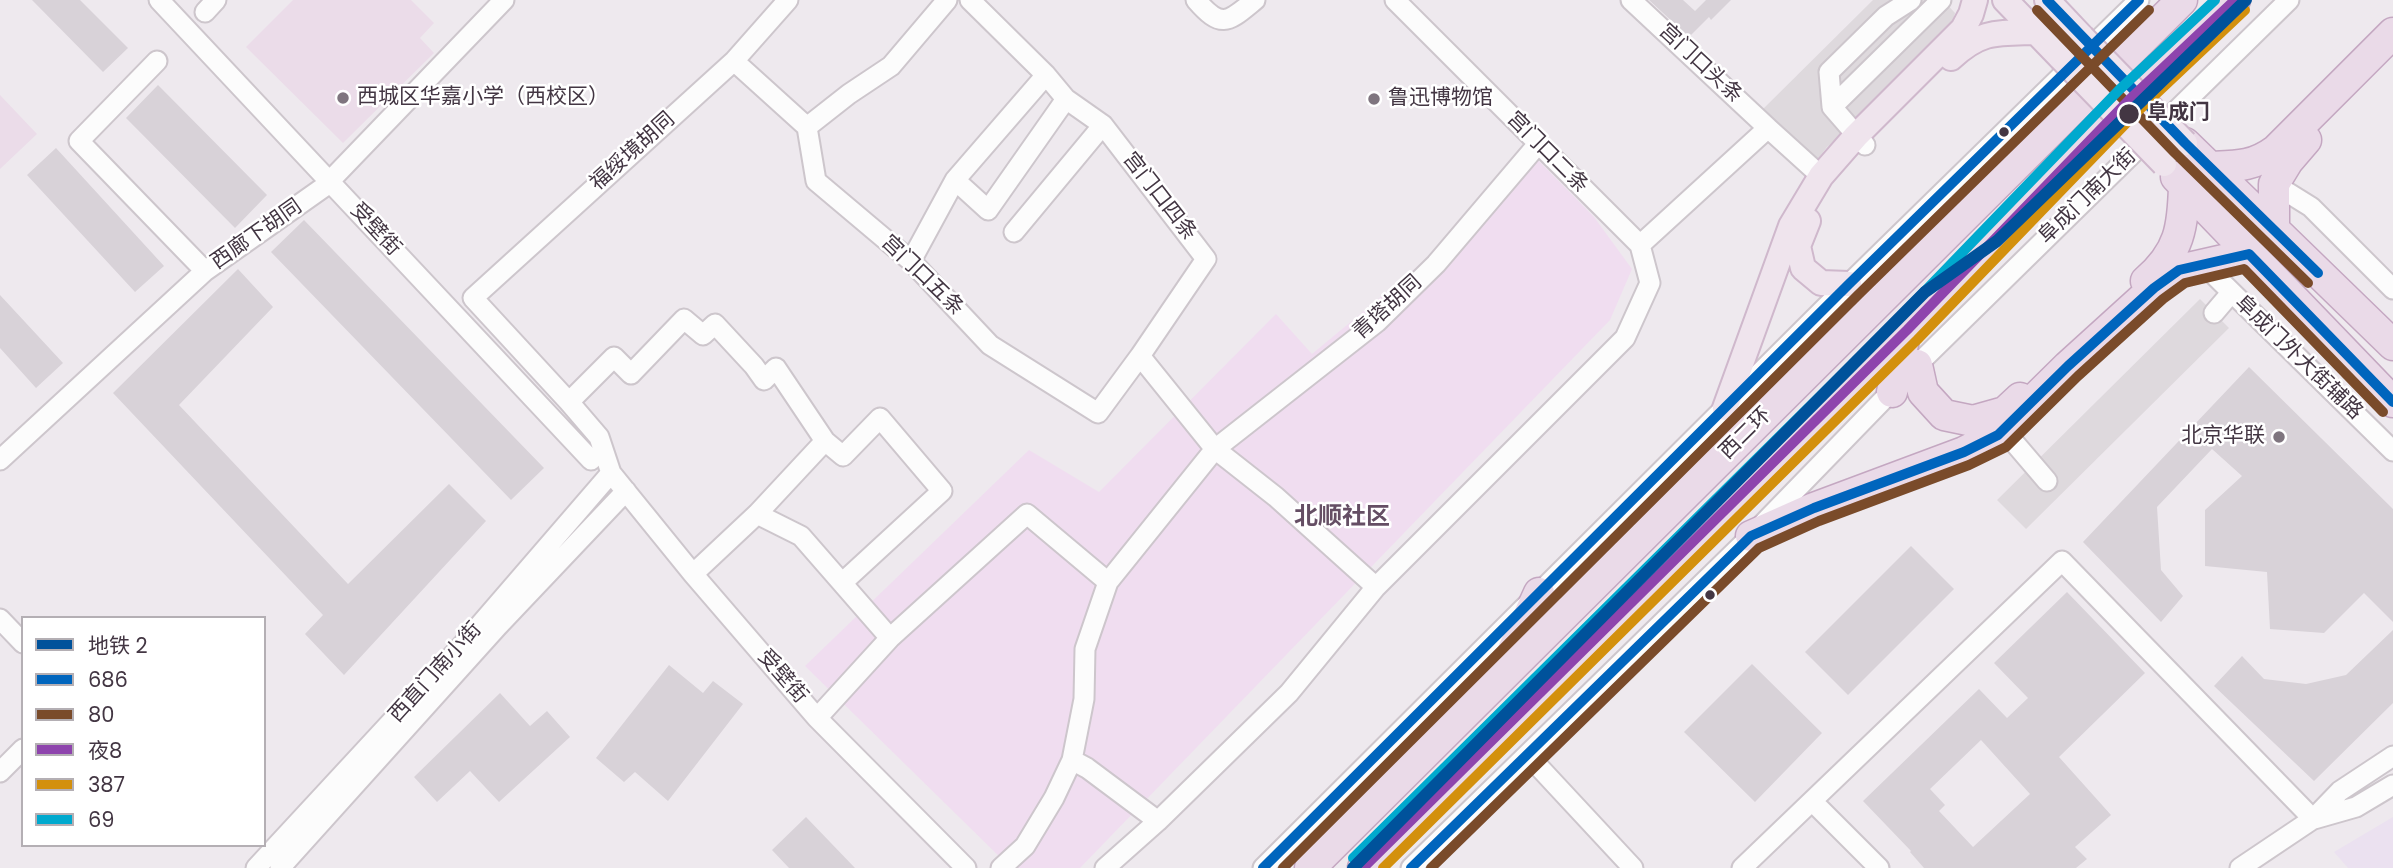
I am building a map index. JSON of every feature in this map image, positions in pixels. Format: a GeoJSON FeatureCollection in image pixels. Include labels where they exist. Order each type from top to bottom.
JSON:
{"type":"FeatureCollection","features":[{"type":"Feature","properties":{"kind":"highway","name":"西二环"},"geometry":{"type":"LineString","coordinates":[[1310,868],[2182,0]]}},
{"type":"Feature","properties":{"kind":"highway","name":"西二环"},"geometry":{"type":"LineString","coordinates":[[1363,868],[1907,330],[2129,100],[2235,0]]}},
{"type":"Feature","properties":{"kind":"highway"},"geometry":{"type":"LineString","coordinates":[[2177,164],[2209,167],[2245,165],[2260,161],[2276,150],[2393,33]]}},
{"type":"Feature","properties":{"kind":"highway"},"geometry":{"type":"LineString","coordinates":[[2274,230],[2274,184],[2288,161],[2311,135],[2393,59]]}},
{"type":"Feature","properties":{"kind":"highway"},"geometry":{"type":"LineString","coordinates":[[1917,365],[1923,392],[1944,415],[1973,421],[2004,412],[2153,275],[2169,257],[2178,241],[2183,219],[2177,164]]}},
{"type":"Feature","properties":{"kind":"highway"},"geometry":{"type":"LineString","coordinates":[[2177,164],[2249,254],[2393,402]]}},
{"type":"Feature","properties":{"kind":"highway"},"geometry":{"type":"LineString","coordinates":[[2209,167],[2393,345]]}},
{"type":"Feature","properties":{"kind":"highway"},"geometry":{"type":"LineString","coordinates":[[1751,536],[1814,508],[1964,452],[1998,435],[2068,366],[2154,288],[2179,270],[2249,254]]}},
{"type":"Feature","properties":{"kind":"highway"},"geometry":{"type":"LineString","coordinates":[[1892,392],[1907,330]]}},
{"type":"Feature","properties":{"kind":"highway"},"geometry":{"type":"LineString","coordinates":[[1502,675],[1539,593]]}},
{"type":"Feature","properties":{"kind":"main road"},"geometry":{"type":"LineString","coordinates":[[1849,284],[1821,283],[1803,268],[1798,246],[1810,216],[1833,177],[1861,141],[1963,29],[1975,0]]}},
{"type":"Feature","properties":{"kind":"main road"},"geometry":{"type":"LineString","coordinates":[[2005,0],[2062,58],[2177,164]]}},
{"type":"Feature","properties":{"kind":"main road"},"geometry":{"type":"LineString","coordinates":[[2047,0],[2082,37],[2177,164]]}},
{"type":"Feature","properties":{"kind":"main road"},"geometry":{"type":"LineString","coordinates":[[1726,408],[1791,226],[1821,176],[1974,39],[1990,34],[2036,32]]}},
{"type":"Feature","properties":{"kind":"street","name":"受壁街"},"geometry":{"type":"LineString","coordinates":[[159,0],[591,460]]}},
{"type":"Feature","properties":{"kind":"street","name":"西廊下胡同"},"geometry":{"type":"LineString","coordinates":[[0,460],[205,271],[324,187],[504,0]]}},
{"type":"Feature","properties":{"kind":"street","name":"福绥境胡同"},"geometry":{"type":"LineString","coordinates":[[569,402],[473,298],[734,61],[788,0]]}},
{"type":"Feature","properties":{"kind":"street"},"geometry":{"type":"LineString","coordinates":[[734,61],[807,127],[891,66],[947,0]]}},
{"type":"Feature","properties":{"kind":"street","name":"宫门口四条"},"geometry":{"type":"LineString","coordinates":[[970,0],[1046,75],[1066,99],[1103,125],[1206,259],[1140,356]]}},
{"type":"Feature","properties":{"kind":"street"},"geometry":{"type":"LineString","coordinates":[[1196,0],[1221,21],[1231,20],[1255,0]]}},
{"type":"Feature","properties":{"kind":"street","name":"宫门口头条"},"geometry":{"type":"LineString","coordinates":[[1631,0],[1821,176]]}},
{"type":"Feature","properties":{"kind":"street"},"geometry":{"type":"LineString","coordinates":[[1861,141],[1832,107],[1829,72],[1886,16],[1911,0]]}},
{"type":"Feature","properties":{"kind":"street"},"geometry":{"type":"LineString","coordinates":[[1832,107],[1941,0]]}},
{"type":"Feature","properties":{"kind":"street"},"geometry":{"type":"LineString","coordinates":[[1263,868],[1849,284],[2139,0]]}},
{"type":"Feature","properties":{"kind":"street","name":"阜成门南大街"},"geometry":{"type":"LineString","coordinates":[[1411,868],[1751,536],[1917,365],[2290,0]]}},
{"type":"Feature","properties":{"kind":"street","name":"宫门口二条"},"geometry":{"type":"LineString","coordinates":[[1401,2],[1640,246]]}},
{"type":"Feature","properties":{"kind":"street"},"geometry":{"type":"LineString","coordinates":[[157,61],[79,141],[205,271]]}},
{"type":"Feature","properties":{"kind":"street"},"geometry":{"type":"LineString","coordinates":[[911,261],[956,180],[1046,75]]}},
{"type":"Feature","properties":{"kind":"street"},"geometry":{"type":"LineString","coordinates":[[956,180],[988,210],[1066,99]]}},
{"type":"Feature","properties":{"kind":"street"},"geometry":{"type":"LineString","coordinates":[[1014,232],[1103,125]]}},
{"type":"Feature","properties":{"kind":"street","name":"宫门口五条"},"geometry":{"type":"LineString","coordinates":[[807,127],[816,181],[911,261],[990,345],[1098,414],[1140,356]]}},
{"type":"Feature","properties":{"kind":"street"},"geometry":{"type":"LineString","coordinates":[[1105,868],[1158,821],[1289,693],[1376,587],[1625,338],[1650,283],[1640,246],[1768,128]]}},
{"type":"Feature","properties":{"kind":"street","name":"青塔胡同"},"geometry":{"type":"LineString","coordinates":[[1001,868],[1025,846],[1054,798],[1072,760],[1084,699],[1085,649],[1108,582],[1215,449],[1377,322],[1436,264],[1538,144]]}},
{"type":"Feature","properties":{"kind":"street"},"geometry":{"type":"LineString","coordinates":[[2274,184],[2311,207],[2393,289]]}},
{"type":"Feature","properties":{"kind":"street","name":"阜成门外大街辅路"},"geometry":{"type":"LineString","coordinates":[[2203,264],[2393,451]]}},
{"type":"Feature","properties":{"kind":"street"},"geometry":{"type":"LineString","coordinates":[[2214,313],[2231,293]]}},
{"type":"Feature","properties":{"kind":"street"},"geometry":{"type":"LineString","coordinates":[[611,473],[599,437],[569,402],[614,356],[631,374],[684,319],[703,335],[715,324],[764,380],[776,368],[825,441],[842,456],[880,418],[942,491],[842,583]]}},
{"type":"Feature","properties":{"kind":"street"},"geometry":{"type":"LineString","coordinates":[[1140,356],[1215,449],[1276,497],[1376,587]]}},
{"type":"Feature","properties":{"kind":"street"},"geometry":{"type":"LineString","coordinates":[[2012,440],[2047,481]]}},
{"type":"Feature","properties":{"kind":"street"},"geometry":{"type":"LineString","coordinates":[[693,574],[757,514],[825,441]]}},
{"type":"Feature","properties":{"kind":"street","name":"受壁街"},"geometry":{"type":"LineString","coordinates":[[611,473],[693,574],[817,718],[966,868]]}},
{"type":"Feature","properties":{"kind":"street","name":"西直门南小街"},"geometry":{"type":"LineString","coordinates":[[256,868],[466,641],[611,473]]}},
{"type":"Feature","properties":{"kind":"street","name":"西直门南小街"},"geometry":{"type":"LineString","coordinates":[[280,868],[498,626],[626,491]]}},
{"type":"Feature","properties":{"kind":"street"},"geometry":{"type":"LineString","coordinates":[[757,514],[801,536],[890,638]]}},
{"type":"Feature","properties":{"kind":"street"},"geometry":{"type":"LineString","coordinates":[[817,718],[890,638],[1027,514],[1108,582]]}},
{"type":"Feature","properties":{"kind":"street"},"geometry":{"type":"LineString","coordinates":[[1742,868],[2062,561],[2313,819]]}},
{"type":"Feature","properties":{"kind":"street"},"geometry":{"type":"LineString","coordinates":[[0,619],[21,641]]}},
{"type":"Feature","properties":{"kind":"street"},"geometry":{"type":"LineString","coordinates":[[0,772],[21,751]]}},
{"type":"Feature","properties":{"kind":"street"},"geometry":{"type":"LineString","coordinates":[[2240,868],[2313,819],[2340,791],[2393,756]]}},
{"type":"Feature","properties":{"kind":"street"},"geometry":{"type":"LineString","coordinates":[[1072,760],[1087,768],[1158,821]]}},
{"type":"Feature","properties":{"kind":"street"},"geometry":{"type":"LineString","coordinates":[[1539,767],[1633,868]]}},
{"type":"Feature","properties":{"kind":"street"},"geometry":{"type":"LineString","coordinates":[[2313,819],[2356,807],[2393,785]]}},
{"type":"Feature","properties":{"kind":"street"},"geometry":{"type":"LineString","coordinates":[[1812,801],[1880,868]]}},
{"type":"Feature","properties":{"kind":"shaded area","name":"西城区华嘉小学（西校区）"},"geometry":{"type":"Polygon","coordinates":[[[293,0],[411,0],[434,23],[420,38],[434,53],[343,143],[246,47],[293,0]]]}},
{"type":"Feature","properties":{"kind":"shaded area"},"geometry":{"type":"Polygon","coordinates":[[[1873,0],[1943,0],[1955,13],[1951,28],[1874,108],[1827,147],[1814,164],[1762,110],[1873,0]]]}},
{"type":"Feature","properties":{"kind":"shaded area"},"geometry":{"type":"Polygon","coordinates":[[[0,95],[37,134],[0,169],[0,95]]]}},
{"type":"Feature","properties":{"kind":"shaded area"},"geometry":{"type":"Polygon","coordinates":[[[1526,148],[1594,217],[1632,269],[1610,320],[1080,868],[1011,868],[805,666],[1029,450],[1099,492],[1276,314],[1312,354],[1423,262],[1526,148]]]}},
{"type":"Feature","properties":{"kind":"shaded area"},"geometry":{"type":"Polygon","coordinates":[[[2200,299],[2229,328],[2026,529],[1997,500],[2200,299]]]}},
{"type":"Feature","properties":{"kind":"shaded area"},"geometry":{"type":"Polygon","coordinates":[[[2393,817],[2393,868],[2348,868],[2334,852],[2393,817]]]}},
{"type":"Feature","properties":{"kind":"building"},"geometry":{"type":"Polygon","coordinates":[[[32,0],[80,0],[128,48],[103,72],[32,0]]]}},
{"type":"Feature","properties":{"kind":"building"},"geometry":{"type":"Polygon","coordinates":[[[1649,0],[1683,0],[1695,11],[1706,0],[1731,0],[1689,37],[1649,0]]]}},
{"type":"Feature","properties":{"kind":"building"},"geometry":{"type":"Polygon","coordinates":[[[158,85],[267,195],[235,228],[126,118],[158,85]]]}},
{"type":"Feature","properties":{"kind":"building"},"geometry":{"type":"Polygon","coordinates":[[[56,148],[164,266],[135,292],[27,175],[56,148]]]}},
{"type":"Feature","properties":{"kind":"building"},"geometry":{"type":"Polygon","coordinates":[[[304,220],[544,468],[511,500],[271,252],[304,220]]]}},
{"type":"Feature","properties":{"kind":"building"},"geometry":{"type":"Polygon","coordinates":[[[238,269],[273,307],[179,405],[348,584],[449,484],[486,521],[344,675],[305,634],[323,615],[113,393],[238,269]]]}},
{"type":"Feature","properties":{"kind":"building"},"geometry":{"type":"Polygon","coordinates":[[[0,295],[63,363],[36,388],[0,348],[0,295]]]}},
{"type":"Feature","properties":{"kind":"building"},"geometry":{"type":"Polygon","coordinates":[[[2249,367],[2393,509],[2393,622],[2364,593],[2324,633],[2270,629],[2267,572],[2205,566],[2205,510],[2242,476],[2212,449],[2157,507],[2161,570],[2183,596],[2161,622],[2083,542],[2249,367]]]}},
{"type":"Feature","properties":{"kind":"building"},"geometry":{"type":"Polygon","coordinates":[[[1911,546],[1954,589],[1848,695],[1805,652],[1911,546]]]}},
{"type":"Feature","properties":{"kind":"building"},"geometry":{"type":"Polygon","coordinates":[[[2067,592],[2145,673],[2059,757],[2111,815],[2075,847],[2087,859],[2076,868],[1924,868],[1863,801],[1979,689],[2007,718],[2028,698],[1994,663],[2067,592]],[[1981,740],[1930,789],[1945,805],[1939,811],[1973,847],[2030,794],[1981,740]]]}},
{"type":"Feature","properties":{"kind":"building"},"geometry":{"type":"Polygon","coordinates":[[[2393,630],[2393,703],[2314,781],[2214,686],[2242,656],[2264,679],[2306,684],[2346,675],[2393,630]]]}},
{"type":"Feature","properties":{"kind":"building"},"geometry":{"type":"Polygon","coordinates":[[[1752,664],[1822,733],[1755,802],[1684,732],[1752,664]]]}},
{"type":"Feature","properties":{"kind":"building"},"geometry":{"type":"Polygon","coordinates":[[[669,665],[703,693],[713,681],[743,704],[668,801],[635,772],[624,782],[596,758],[669,665]]]}},
{"type":"Feature","properties":{"kind":"building"},"geometry":{"type":"Polygon","coordinates":[[[500,693],[530,726],[547,711],[570,737],[499,802],[470,771],[437,802],[414,777],[500,693]]]}},
{"type":"Feature","properties":{"kind":"building"},"geometry":{"type":"Polygon","coordinates":[[[806,817],[855,868],[789,868],[772,850],[806,817]]]}},
{"type":"Feature","properties":{"kind":"metro line","name":"2"},"geometry":{"type":"LineString","coordinates":[[1353,868],[1925,292],[1997,241],[2246,0]]}},
{"type":"Feature","properties":{"kind":"transit line","name":"686"},"geometry":{"type":"LineString","coordinates":[[2047,0],[2185,143],[2318,273]]}},
{"type":"Feature","properties":{"kind":"transit line","name":"686"},"geometry":{"type":"LineString","coordinates":[[1263,868],[1849,284],[2139,0]]}},
{"type":"Feature","properties":{"kind":"transit line","name":"69"},"geometry":{"type":"LineString","coordinates":[[1353,858],[1897,320],[2119,90],[2215,0]]}},
{"type":"Feature","properties":{"kind":"transit line","name":"夜8"},"geometry":{"type":"LineString","coordinates":[[1363,868],[1907,330],[2129,100],[2235,0]]}},
{"type":"Feature","properties":{"kind":"transit line","name":"80"},"geometry":{"type":"LineString","coordinates":[[2037,10],[2175,153],[2308,283]]}},
{"type":"Feature","properties":{"kind":"transit line","name":"80"},"geometry":{"type":"LineString","coordinates":[[1283,868],[1859,294],[2149,10]]}},
{"type":"Feature","properties":{"kind":"transit line","name":"387"},"geometry":{"type":"LineString","coordinates":[[1383,868],[1917,340],[2139,110],[2245,10]]}},
{"type":"Feature","properties":{"kind":"transit line","name":"686"},"geometry":{"type":"LineString","coordinates":[[1411,868],[1751,536],[1814,508],[1964,452],[1998,435],[2068,366],[2154,288],[2179,270],[2249,254],[2393,402]]}},
{"type":"Feature","properties":{"kind":"transit line","name":"80"},"geometry":{"type":"LineString","coordinates":[[1431,868],[1759,548],[1819,521],[1969,465],[2006,447],[2078,376],[2163,299],[2185,283],[2244,269],[2383,412]]}},
{"type":"Feature","properties":{"kind":"place","name":"西城区华嘉小学（西校区）"},"geometry":{"type":"Point","coordinates":[343,98]}},
{"type":"Feature","properties":{"kind":"place","name":"鲁迅博物馆"},"geometry":{"type":"Point","coordinates":[1374,99]}},
{"type":"Feature","properties":{"kind":"place","name":"阜成门"},"geometry":{"type":"Point","coordinates":[2129,114]}},
{"type":"Feature","properties":{"kind":"place","name":"北京华联"},"geometry":{"type":"Point","coordinates":[2279,437]}},
{"type":"Feature","properties":{"kind":"district","name":"北顺社区"},"geometry":{"type":"Point","coordinates":[1342,518]}}]}
